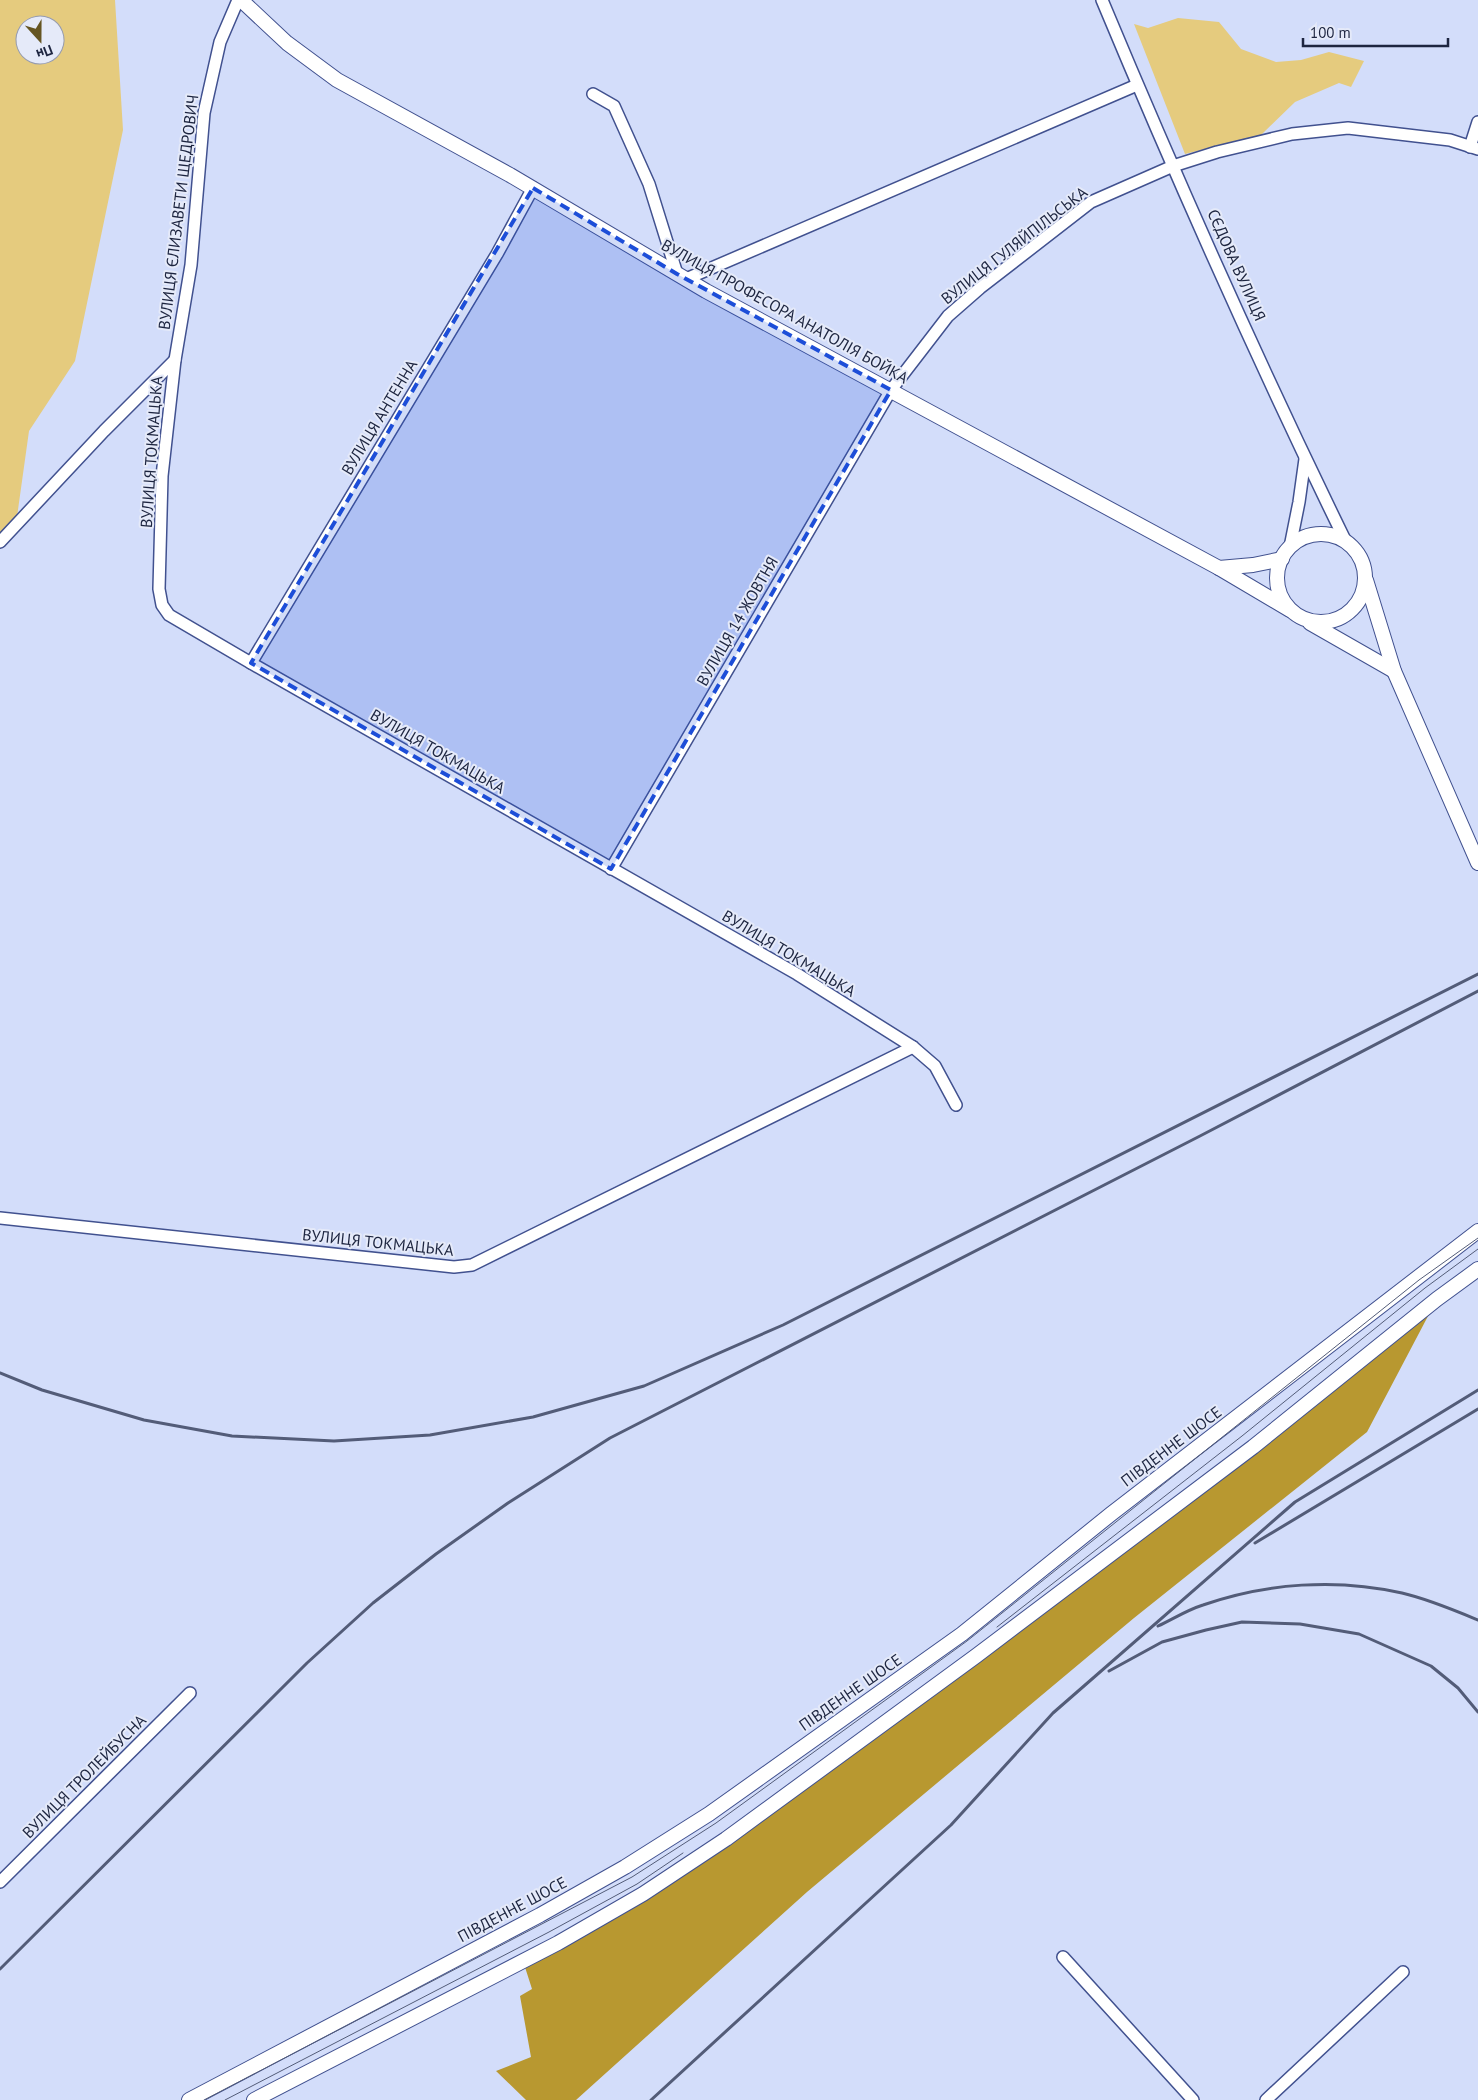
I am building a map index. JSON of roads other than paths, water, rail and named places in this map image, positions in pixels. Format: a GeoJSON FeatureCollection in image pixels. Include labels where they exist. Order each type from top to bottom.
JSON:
{"type":"FeatureCollection","features":[{"type":"Feature","properties":{"kind":"main road","name":"ВУЛИЦЯ ПРОФЕСОРА АНАТОЛІЯ БОЙКА"},"geometry":{"type":"LineString","coordinates":[[240,0],[288,43],[337,80],[533,188],[681,276],[1219,568],[1296,614]]}},
{"type":"Feature","properties":{"kind":"main road"},"geometry":{"type":"LineString","coordinates":[[1219,568],[1253,565],[1286,553],[1302,539],[1317,535],[1332,536],[1346,542],[1357,552],[1364,565],[1366,580],[1394,671],[1445,792],[1478,863]]}},
{"type":"Feature","properties":{"kind":"main road"},"geometry":{"type":"LineString","coordinates":[[1286,553],[1278,572],[1278,585],[1282,598],[1296,614],[1394,671]]}},
{"type":"Feature","properties":{"kind":"main road"},"geometry":{"type":"LineString","coordinates":[[1296,614],[1315,622],[1328,622],[1343,617],[1354,608],[1362,595],[1366,580]]}},
{"type":"Feature","properties":{"kind":"main road","name":"ПІВДЕННЕ ШОСЕ"},"geometry":{"type":"LineString","coordinates":[[189,2100],[540,1915],[625,1867],[710,1814],[962,1634],[1110,1514],[1478,1231]]}},
{"type":"Feature","properties":{"kind":"main road"},"geometry":{"type":"LineString","coordinates":[[254,2100],[558,1943],[643,1894],[726,1839],[976,1656],[1237,1459],[1437,1299],[1478,1269]]}},
{"type":"Feature","properties":{"kind":"street","name":"ВУЛИЦЯ ЄЛИЗАВЕТИ ЩЕДРОВИЧ"},"geometry":{"type":"LineString","coordinates":[[174,360],[191,265],[204,113],[220,42],[240,0]]}},
{"type":"Feature","properties":{"kind":"street","name":"СЄДОВА ВУЛИЦЯ"},"geometry":{"type":"LineString","coordinates":[[1102,0],[1137,85],[1305,459],[1346,542]]}},
{"type":"Feature","properties":{"kind":"street"},"geometry":{"type":"LineString","coordinates":[[593,94],[614,106],[649,184],[681,276],[1137,85]]}},
{"type":"Feature","properties":{"kind":"street"},"geometry":{"type":"LineString","coordinates":[[1474,148],[1478,122]]}},
{"type":"Feature","properties":{"kind":"street","name":"ВУЛИЦЯ ГУЛЯЙПІЛЬСЬКА"},"geometry":{"type":"LineString","coordinates":[[891,390],[948,316],[980,288],[1091,202],[1174,166],[1217,152],[1292,134],[1348,128],[1450,140],[1474,148]]}},
{"type":"Feature","properties":{"kind":"street","name":"ВУЛИЦЯ АНТЕННА"},"geometry":{"type":"LineString","coordinates":[[251,663],[497,254],[533,188]]}},
{"type":"Feature","properties":{"kind":"street"},"geometry":{"type":"LineString","coordinates":[[0,542],[104,431],[174,360]]}},
{"type":"Feature","properties":{"kind":"street","name":"ВУЛИЦЯ ТОКМАЦЬКА"},"geometry":{"type":"LineString","coordinates":[[174,360],[162,476],[159,589],[162,605],[170,615],[611,869],[798,974],[913,1047],[934,1066],[956,1105]]}},
{"type":"Feature","properties":{"kind":"street","name":"ВУЛИЦЯ 14 ЖОВТНЯ"},"geometry":{"type":"LineString","coordinates":[[611,869],[891,390]]}},
{"type":"Feature","properties":{"kind":"street"},"geometry":{"type":"LineString","coordinates":[[1286,553],[1305,459]]}},
{"type":"Feature","properties":{"kind":"street","name":"ВУЛИЦЯ ТОКМАЦЬКА"},"geometry":{"type":"LineString","coordinates":[[0,1218],[454,1268],[472,1265],[913,1047]]}},
{"type":"Feature","properties":{"kind":"street","name":"ВУЛИЦЯ ТРОЛЕЙБУСНА"},"geometry":{"type":"LineString","coordinates":[[0,1882],[190,1693]]}},
{"type":"Feature","properties":{"kind":"street"},"geometry":{"type":"LineString","coordinates":[[1062,1957],[1193,2100]]}},
{"type":"Feature","properties":{"kind":"street"},"geometry":{"type":"LineString","coordinates":[[1266,2100],[1403,1972]]}},
{"type":"Feature","properties":{"kind":"tram line"},"geometry":{"type":"LineString","coordinates":[[204,2100],[632,1877],[716,1823],[967,1641],[1419,1280],[1478,1238]]}},
{"type":"Feature","properties":{"kind":"tram line"},"geometry":{"type":"LineString","coordinates":[[997,1627],[1242,1436],[1425,1288],[1478,1249]]}},
{"type":"Feature","properties":{"kind":"tram line"},"geometry":{"type":"LineString","coordinates":[[225,2100],[549,1932],[637,1884],[683,1853]]}},
{"type":"Feature","properties":{"kind":"railway"},"geometry":{"type":"LineString","coordinates":[[0,1373],[42,1390],[144,1420],[232,1436],[334,1441],[430,1435],[533,1417],[644,1386],[783,1325],[1478,974]]}},
{"type":"Feature","properties":{"kind":"railway"},"geometry":{"type":"LineString","coordinates":[[0,1969],[307,1663],[373,1603],[436,1554],[508,1503],[610,1438],[1200,1136],[1478,991]]}},
{"type":"Feature","properties":{"kind":"railway"},"geometry":{"type":"LineString","coordinates":[[651,2100],[951,1825],[1053,1713],[1295,1502],[1478,1390]]}},
{"type":"Feature","properties":{"kind":"railway"},"geometry":{"type":"LineString","coordinates":[[1255,1543],[1478,1409]]}},
{"type":"Feature","properties":{"kind":"railway"},"geometry":{"type":"LineString","coordinates":[[1158,1626],[1191,1609],[1227,1598],[1277,1588],[1327,1584],[1352,1585],[1402,1593],[1478,1620]]}},
{"type":"Feature","properties":{"kind":"railway"},"geometry":{"type":"LineString","coordinates":[[1109,1671],[1162,1642],[1206,1630],[1242,1622],[1300,1624],[1359,1634],[1431,1666],[1458,1688],[1478,1712]]}}]}
